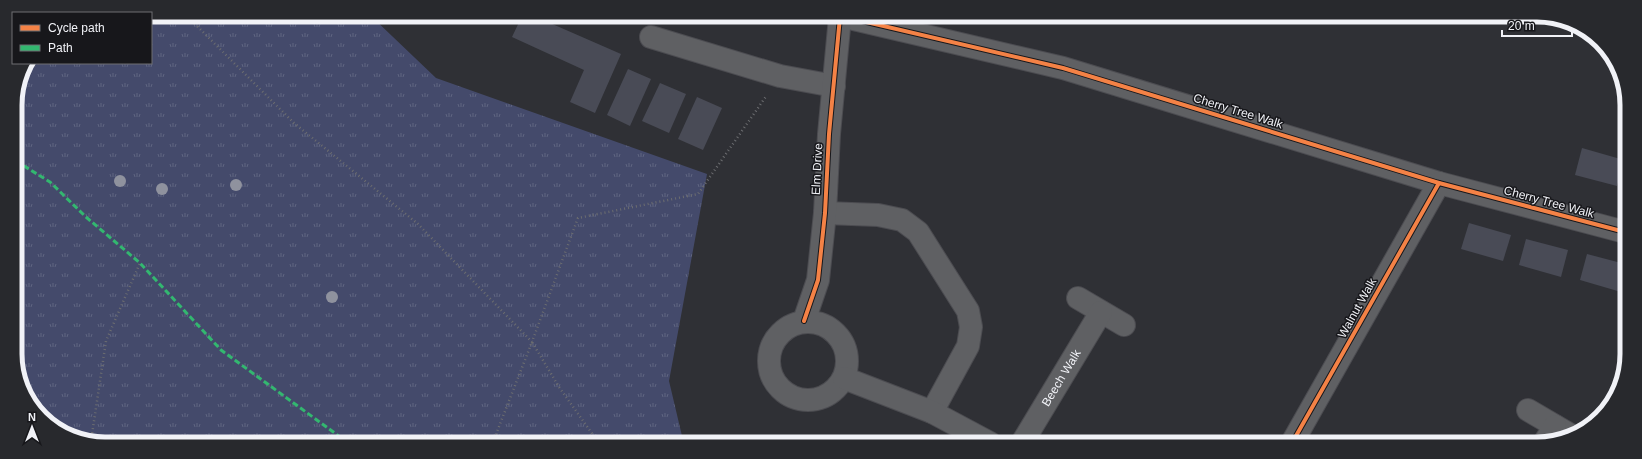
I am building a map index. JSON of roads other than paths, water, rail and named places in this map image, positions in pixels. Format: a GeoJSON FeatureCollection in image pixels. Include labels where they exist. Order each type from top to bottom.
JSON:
{"type":"FeatureCollection","features":[{"type":"Feature","properties":{"kind":"street","name":"Elm Drive"},"geometry":{"type":"LineString","coordinates":[[804,321],[818,280],[825,213],[829,134],[839,22]]}},
{"type":"Feature","properties":{"kind":"street","name":"Cherry Tree Walk"},"geometry":{"type":"LineString","coordinates":[[870,22],[1063,68],[1439,183],[1620,231]]}},
{"type":"Feature","properties":{"kind":"street"},"geometry":{"type":"LineString","coordinates":[[651,37],[780,76],[834,86]]}},
{"type":"Feature","properties":{"kind":"street","name":"Walnut Walk"},"geometry":{"type":"LineString","coordinates":[[1295,437],[1439,183]]}},
{"type":"Feature","properties":{"kind":"street"},"geometry":{"type":"LineString","coordinates":[[825,213],[878,215],[902,220],[918,232],[968,311],[971,327],[968,346],[932,412]]}},
{"type":"Feature","properties":{"kind":"street"},"geometry":{"type":"LineString","coordinates":[[1078,298],[1124,325]]}},
{"type":"Feature","properties":{"kind":"street","name":"Beech Walk"},"geometry":{"type":"LineString","coordinates":[[1026,437],[1101,312]]}},
{"type":"Feature","properties":{"kind":"street"},"geometry":{"type":"LineString","coordinates":[[804,321],[826,325],[842,339],[848,361],[844,378],[830,395],[804,401],[781,391],[770,374],[769,350],[780,332],[804,321]]}},
{"type":"Feature","properties":{"kind":"street"},"geometry":{"type":"LineString","coordinates":[[844,378],[932,412],[979,437]]}},
{"type":"Feature","properties":{"kind":"street"},"geometry":{"type":"LineString","coordinates":[[1528,410],[1556,434]]}}]}
